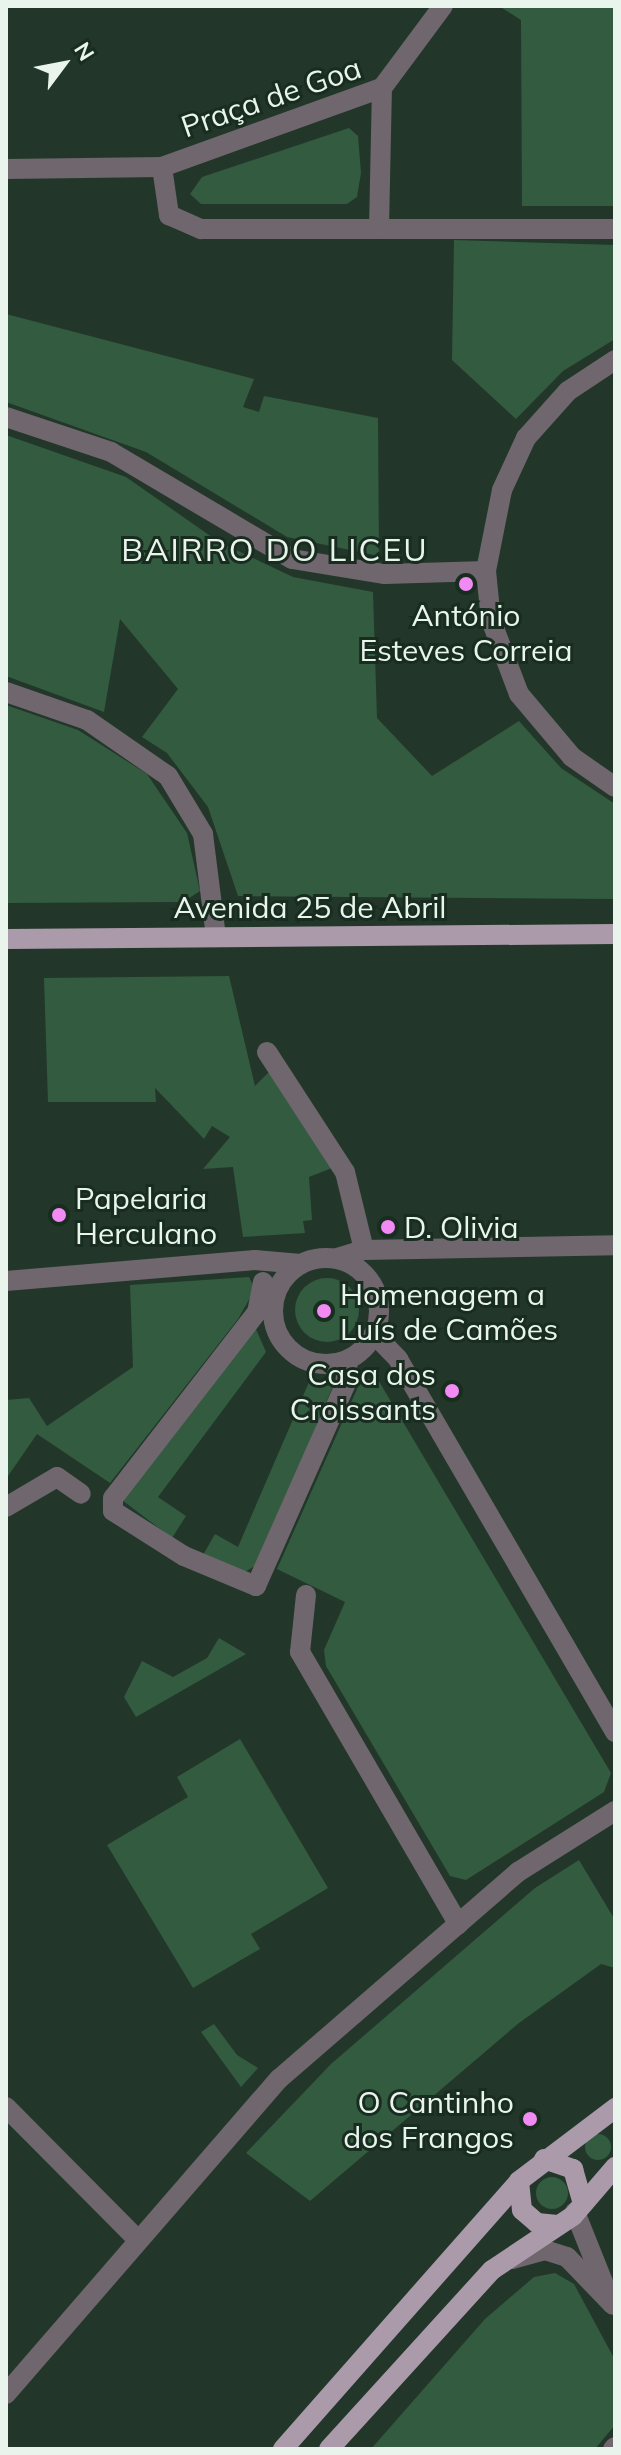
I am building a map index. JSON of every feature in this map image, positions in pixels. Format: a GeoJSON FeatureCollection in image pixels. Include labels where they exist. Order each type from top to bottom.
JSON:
{"type":"FeatureCollection","features":[{"type":"Feature","properties":{"kind":"main road","name":"Avenida 25 de Abril"},"geometry":{"type":"LineString","coordinates":[[6,939],[615,934]]}},
{"type":"Feature","properties":{"kind":"main road"},"geometry":{"type":"LineString","coordinates":[[283,2449],[519,2181],[615,2108]]}},
{"type":"Feature","properties":{"kind":"main road"},"geometry":{"type":"LineString","coordinates":[[544,2159],[573,2169],[579,2206]]}},
{"type":"Feature","properties":{"kind":"main road"},"geometry":{"type":"LineString","coordinates":[[329,2449],[492,2270],[579,2206],[615,2167]]}},
{"type":"Feature","properties":{"kind":"main road"},"geometry":{"type":"LineString","coordinates":[[519,2181],[518,2200],[528,2217],[551,2228]]}},
{"type":"Feature","properties":{"kind":"street"},"geometry":{"type":"LineString","coordinates":[[382,88],[443,6]]}},
{"type":"Feature","properties":{"kind":"street","name":"Praça de Goa"},"geometry":{"type":"LineString","coordinates":[[382,88],[379,229],[189,226],[164,205],[162,167],[382,88]]}},
{"type":"Feature","properties":{"kind":"street"},"geometry":{"type":"LineString","coordinates":[[6,169],[162,167]]}},
{"type":"Feature","properties":{"kind":"street"},"geometry":{"type":"LineString","coordinates":[[379,229],[615,229]]}},
{"type":"Feature","properties":{"kind":"street"},"geometry":{"type":"LineString","coordinates":[[615,360],[568,391],[520,448],[491,529],[486,571],[499,651],[519,694],[572,757],[615,787]]}},
{"type":"Feature","properties":{"kind":"street"},"geometry":{"type":"LineString","coordinates":[[6,417],[111,452],[292,559],[385,574],[486,571]]}},
{"type":"Feature","properties":{"kind":"street"},"geometry":{"type":"LineString","coordinates":[[6,692],[87,720],[168,776],[203,834],[216,937]]}},
{"type":"Feature","properties":{"kind":"street"},"geometry":{"type":"LineString","coordinates":[[267,1052],[345,1172],[364,1250]]}},
{"type":"Feature","properties":{"kind":"street"},"geometry":{"type":"LineString","coordinates":[[6,1281],[237,1261],[301,1264],[364,1250],[615,1245]]}},
{"type":"Feature","properties":{"kind":"street"},"geometry":{"type":"LineString","coordinates":[[237,1261],[263,1282],[275,1325],[288,1347],[322,1364],[348,1359],[374,1334],[379,1307],[371,1281],[337,1258]]}},
{"type":"Feature","properties":{"kind":"street"},"geometry":{"type":"LineString","coordinates":[[301,1264],[113,1498],[113,1511],[126,1521],[256,1586],[345,1385],[348,1359]]}},
{"type":"Feature","properties":{"kind":"street"},"geometry":{"type":"LineString","coordinates":[[374,1334],[398,1359],[615,1732]]}},
{"type":"Feature","properties":{"kind":"street"},"geometry":{"type":"LineString","coordinates":[[6,1507],[57,1477],[81,1494]]}},
{"type":"Feature","properties":{"kind":"street"},"geometry":{"type":"LineString","coordinates":[[306,1595],[300,1652],[458,1924]]}},
{"type":"Feature","properties":{"kind":"street"},"geometry":{"type":"LineString","coordinates":[[6,2394],[279,2079],[528,1864],[615,1811]]}},
{"type":"Feature","properties":{"kind":"street"},"geometry":{"type":"LineString","coordinates":[[6,2107],[138,2240]]}},
{"type":"Feature","properties":{"kind":"street"},"geometry":{"type":"LineString","coordinates":[[579,2206],[614,2307]]}},
{"type":"Feature","properties":{"kind":"street"},"geometry":{"type":"LineString","coordinates":[[551,2228],[614,2307]]}},
{"type":"Feature","properties":{"kind":"street"},"geometry":{"type":"LineString","coordinates":[[492,2270],[545,2250],[585,2273]]}},
{"type":"Feature","properties":{"kind":"green space"},"geometry":{"type":"Polygon","coordinates":[[[499,6],[615,6],[615,206],[522,206],[521,20],[499,6]]]}},
{"type":"Feature","properties":{"kind":"green space"},"geometry":{"type":"Polygon","coordinates":[[[349,128],[358,136],[361,173],[357,197],[347,204],[201,204],[190,194],[202,177],[349,128]]]}},
{"type":"Feature","properties":{"kind":"green space"},"geometry":{"type":"Polygon","coordinates":[[[454,240],[615,245],[615,339],[563,371],[516,419],[452,360],[454,240]]]}},
{"type":"Feature","properties":{"kind":"green space"},"geometry":{"type":"Polygon","coordinates":[[[6,314],[254,379],[243,407],[259,412],[264,396],[378,418],[379,556],[287,537],[146,452],[6,402],[6,314]]]}},
{"type":"Feature","properties":{"kind":"green space"},"geometry":{"type":"Polygon","coordinates":[[[6,435],[126,477],[219,542],[293,577],[373,592],[377,718],[432,776],[519,721],[561,768],[615,804],[615,899],[238,896],[208,807],[167,753],[142,737],[178,689],[120,619],[104,712],[6,676],[6,435]]]}},
{"type":"Feature","properties":{"kind":"green space"},"geometry":{"type":"Polygon","coordinates":[[[6,705],[78,730],[147,774],[187,833],[200,891],[183,902],[6,903],[6,705]]]}},
{"type":"Feature","properties":{"kind":"green space"},"geometry":{"type":"Polygon","coordinates":[[[229,976],[255,1086],[271,1070],[332,1168],[309,1177],[312,1220],[303,1221],[305,1233],[243,1237],[233,1167],[203,1169],[230,1137],[212,1126],[204,1139],[155,1088],[156,1102],[48,1102],[44,978],[229,976]]]}},
{"type":"Feature","properties":{"kind":"green space"},"geometry":{"type":"Polygon","coordinates":[[[249,1277],[255,1289],[238,1319],[110,1483],[37,1434],[6,1479],[6,1400],[29,1398],[47,1426],[133,1367],[130,1285],[249,1277]]]}},
{"type":"Feature","properties":{"kind":"green space"},"geometry":{"type":"Polygon","coordinates":[[[321,1278],[333,1278],[350,1287],[357,1298],[357,1322],[350,1333],[333,1342],[321,1342],[309,1337],[300,1328],[295,1316],[295,1304],[300,1292],[309,1283],[321,1278]]]}},
{"type":"Feature","properties":{"kind":"green space"},"geometry":{"type":"Polygon","coordinates":[[[255,1327],[266,1352],[158,1497],[186,1516],[172,1538],[122,1500],[255,1327]]]}},
{"type":"Feature","properties":{"kind":"green space"},"geometry":{"type":"Polygon","coordinates":[[[377,1378],[611,1773],[604,1792],[466,1880],[450,1876],[326,1666],[324,1650],[345,1602],[277,1569],[361,1380],[377,1378]]]}},
{"type":"Feature","properties":{"kind":"green space"},"geometry":{"type":"Polygon","coordinates":[[[309,1382],[333,1386],[258,1564],[243,1573],[203,1555],[215,1534],[238,1547],[309,1382]]]}},
{"type":"Feature","properties":{"kind":"green space"},"geometry":{"type":"Polygon","coordinates":[[[219,1638],[246,1654],[136,1717],[124,1697],[142,1661],[173,1677],[207,1658],[219,1638]]]}},
{"type":"Feature","properties":{"kind":"green space"},"geometry":{"type":"Polygon","coordinates":[[[240,1739],[328,1888],[251,1934],[260,1949],[193,1988],[107,1845],[188,1797],[177,1777],[240,1739]]]}},
{"type":"Feature","properties":{"kind":"green space"},"geometry":{"type":"Polygon","coordinates":[[[579,1860],[615,1920],[615,1968],[601,1964],[519,2023],[310,2201],[246,2153],[331,2064],[535,1888],[579,1860]]]}},
{"type":"Feature","properties":{"kind":"green space"},"geometry":{"type":"Polygon","coordinates":[[[214,2024],[237,2055],[258,2068],[241,2087],[201,2032],[214,2024]]]}},
{"type":"Feature","properties":{"kind":"green space"},"geometry":{"type":"Polygon","coordinates":[[[598,2134],[607,2138],[611,2147],[607,2156],[598,2160],[589,2156],[585,2147],[589,2138],[598,2134]]]}},
{"type":"Feature","properties":{"kind":"green space"},"geometry":{"type":"Polygon","coordinates":[[[552,2177],[563,2182],[568,2193],[563,2204],[552,2209],[541,2204],[536,2193],[541,2182],[552,2177]]]}},
{"type":"Feature","properties":{"kind":"green space"},"geometry":{"type":"Polygon","coordinates":[[[555,2273],[574,2284],[615,2360],[615,2425],[595,2449],[371,2449],[485,2319],[534,2277],[555,2273]]]}},
{"type":"Feature","properties":{"kind":"place","name":"António Esteves Correia"},"geometry":{"type":"Point","coordinates":[466,584]}},
{"type":"Feature","properties":{"kind":"place","name":"Papelaria Herculano"},"geometry":{"type":"Point","coordinates":[59,1215]}},
{"type":"Feature","properties":{"kind":"place","name":"D. Olivia"},"geometry":{"type":"Point","coordinates":[388,1227]}},
{"type":"Feature","properties":{"kind":"place","name":"Homenagem a Luís de Camões"},"geometry":{"type":"Point","coordinates":[324,1311]}},
{"type":"Feature","properties":{"kind":"place","name":"Casa dos Croissants"},"geometry":{"type":"Point","coordinates":[452,1391]}},
{"type":"Feature","properties":{"kind":"place","name":"O Cantinho dos Frangos"},"geometry":{"type":"Point","coordinates":[530,2119]}},
{"type":"Feature","properties":{"kind":"district","name":"BAIRRO DO LICEU"},"geometry":{"type":"Point","coordinates":[275,549]}}]}
